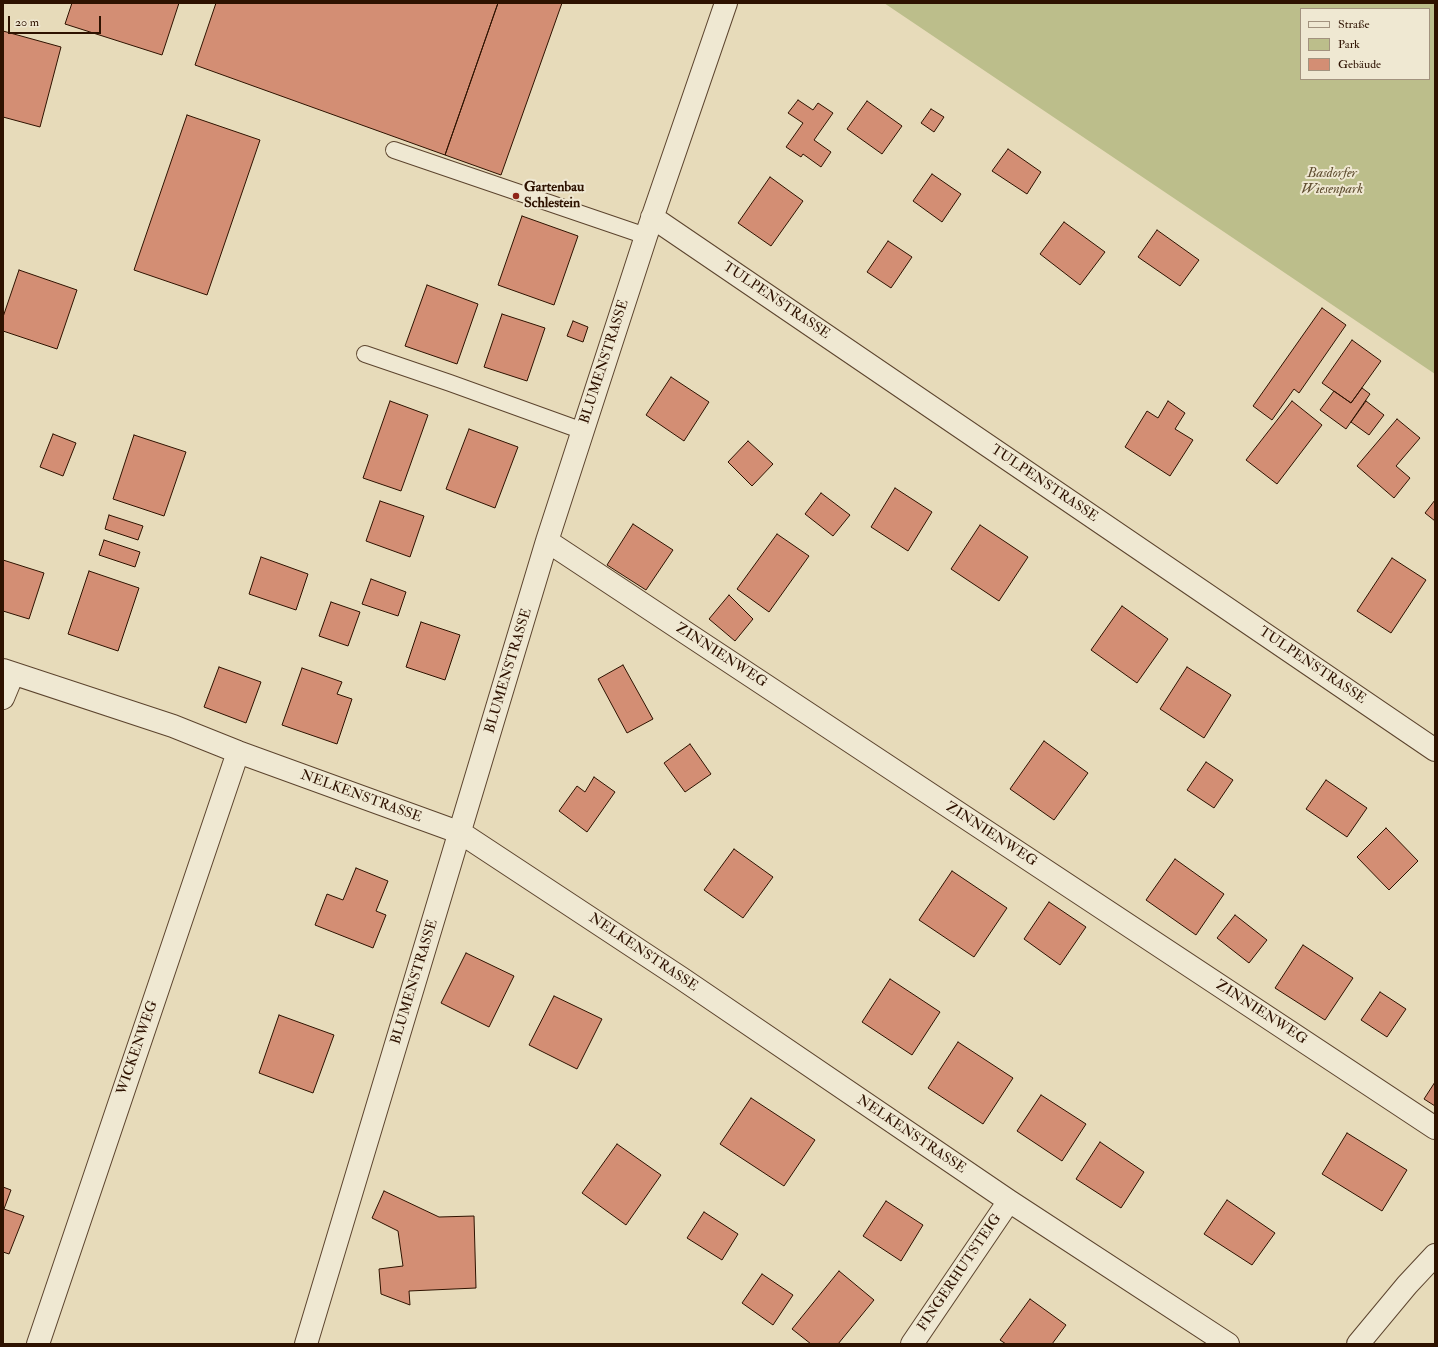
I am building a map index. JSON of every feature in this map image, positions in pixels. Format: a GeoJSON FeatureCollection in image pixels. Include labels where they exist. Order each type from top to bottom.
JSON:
{"type":"FeatureCollection","features":[{"type":"Feature","properties":{"kind":"street","name":"BLUMENSTRASSE"},"geometry":{"type":"LineString","coordinates":[[306,1344],[547,542],[649,227],[726,3]]}},
{"type":"Feature","properties":{"kind":"street","name":"TULPENSTRASSE"},"geometry":{"type":"LineString","coordinates":[[649,227],[1435,750]]}},
{"type":"Feature","properties":{"kind":"street","name":"ZINNIENWEG"},"geometry":{"type":"LineString","coordinates":[[547,542],[1435,1128]]}},
{"type":"Feature","properties":{"kind":"street","name":"NELKENSTRASSE"},"geometry":{"type":"LineString","coordinates":[[8,672],[173,726],[238,752],[460,833],[681,978],[1009,1201],[1228,1344]]}},
{"type":"Feature","properties":{"kind":"street"},"geometry":{"type":"LineString","coordinates":[[3,698],[8,672]]}},
{"type":"Feature","properties":{"kind":"street","name":"WICKENWEG"},"geometry":{"type":"LineString","coordinates":[[38,1344],[238,752]]}},
{"type":"Feature","properties":{"kind":"street","name":"FINGERHUTSTEIG"},"geometry":{"type":"LineString","coordinates":[[912,1344],[1009,1201]]}},
{"type":"Feature","properties":{"kind":"street"},"geometry":{"type":"LineString","coordinates":[[1358,1344],[1407,1285],[1435,1255]]}},
{"type":"Feature","properties":{"kind":"lane"},"geometry":{"type":"LineString","coordinates":[[394,150],[649,227]]}},
{"type":"Feature","properties":{"kind":"lane"},"geometry":{"type":"LineString","coordinates":[[365,354],[583,431]]}},
{"type":"Feature","properties":{"kind":"green space","name":"Basdorfer Wiesenpark"},"geometry":{"type":"Polygon","coordinates":[[[884,3],[1435,3],[1435,374],[884,3]]]}},
{"type":"Feature","properties":{"kind":"building"},"geometry":{"type":"Polygon","coordinates":[[[72,3],[179,3],[162,55],[65,24],[72,3]]]}},
{"type":"Feature","properties":{"kind":"building"},"geometry":{"type":"Polygon","coordinates":[[[216,3],[498,3],[445,155],[195,65],[216,3]]]}},
{"type":"Feature","properties":{"kind":"building"},"geometry":{"type":"Polygon","coordinates":[[[498,3],[562,3],[501,175],[445,155],[498,3]]]}},
{"type":"Feature","properties":{"kind":"building"},"geometry":{"type":"Polygon","coordinates":[[[3,31],[61,47],[40,127],[3,117],[3,31]]]}},
{"type":"Feature","properties":{"kind":"building"},"geometry":{"type":"Polygon","coordinates":[[[798,100],[813,110],[818,103],[833,113],[814,140],[831,152],[821,167],[803,154],[801,157],[786,147],[803,123],[788,113],[798,100]]]}},
{"type":"Feature","properties":{"kind":"building"},"geometry":{"type":"Polygon","coordinates":[[[867,101],[902,126],[882,154],[847,129],[867,101]]]}},
{"type":"Feature","properties":{"kind":"building"},"geometry":{"type":"Polygon","coordinates":[[[931,109],[944,117],[934,132],[921,123],[931,109]]]}},
{"type":"Feature","properties":{"kind":"building"},"geometry":{"type":"Polygon","coordinates":[[[187,115],[260,140],[207,295],[134,270],[187,115]]]}},
{"type":"Feature","properties":{"kind":"building"},"geometry":{"type":"Polygon","coordinates":[[[1008,149],[1041,172],[1027,194],[992,171],[1008,149]]]}},
{"type":"Feature","properties":{"kind":"building"},"geometry":{"type":"Polygon","coordinates":[[[932,174],[961,194],[942,222],[913,201],[932,174]]]}},
{"type":"Feature","properties":{"kind":"building"},"geometry":{"type":"Polygon","coordinates":[[[770,177],[803,201],[771,246],[738,223],[770,177]]]}},
{"type":"Feature","properties":{"kind":"building"},"geometry":{"type":"Polygon","coordinates":[[[522,216],[578,236],[554,305],[498,285],[522,216]]]}},
{"type":"Feature","properties":{"kind":"building"},"geometry":{"type":"Polygon","coordinates":[[[1064,222],[1105,252],[1080,285],[1040,254],[1064,222]]]}},
{"type":"Feature","properties":{"kind":"building"},"geometry":{"type":"Polygon","coordinates":[[[1157,230],[1199,260],[1180,286],[1138,257],[1157,230]]]}},
{"type":"Feature","properties":{"kind":"building"},"geometry":{"type":"Polygon","coordinates":[[[888,241],[912,257],[891,288],[867,272],[888,241]]]}},
{"type":"Feature","properties":{"kind":"building"},"geometry":{"type":"Polygon","coordinates":[[[19,270],[77,290],[57,349],[3,331],[3,317],[19,270]]]}},
{"type":"Feature","properties":{"kind":"building"},"geometry":{"type":"Polygon","coordinates":[[[427,285],[478,304],[457,364],[405,346],[427,285]]]}},
{"type":"Feature","properties":{"kind":"building"},"geometry":{"type":"Polygon","coordinates":[[[1322,308],[1346,325],[1299,393],[1294,389],[1272,420],[1253,406],[1322,308]]]}},
{"type":"Feature","properties":{"kind":"building"},"geometry":{"type":"Polygon","coordinates":[[[502,314],[545,328],[527,381],[484,367],[502,314]]]}},
{"type":"Feature","properties":{"kind":"building"},"geometry":{"type":"Polygon","coordinates":[[[573,321],[588,327],[583,342],[567,336],[573,321]]]}},
{"type":"Feature","properties":{"kind":"building"},"geometry":{"type":"Polygon","coordinates":[[[1352,340],[1381,361],[1351,403],[1322,383],[1352,340]]]}},
{"type":"Feature","properties":{"kind":"building"},"geometry":{"type":"Polygon","coordinates":[[[671,377],[709,402],[684,441],[646,415],[671,377]]]}},
{"type":"Feature","properties":{"kind":"building"},"geometry":{"type":"Polygon","coordinates":[[[1362,388],[1370,394],[1346,429],[1320,410],[1334,391],[1351,403],[1362,388]]]}},
{"type":"Feature","properties":{"kind":"building"},"geometry":{"type":"Polygon","coordinates":[[[390,401],[428,415],[401,491],[363,478],[390,401]]]}},
{"type":"Feature","properties":{"kind":"building"},"geometry":{"type":"Polygon","coordinates":[[[1168,401],[1185,413],[1175,429],[1193,440],[1170,476],[1125,447],[1147,411],[1158,418],[1168,401]]]}},
{"type":"Feature","properties":{"kind":"building"},"geometry":{"type":"Polygon","coordinates":[[[1292,401],[1322,425],[1277,484],[1246,460],[1292,401]]]}},
{"type":"Feature","properties":{"kind":"building"},"geometry":{"type":"Polygon","coordinates":[[[1366,401],[1384,415],[1369,435],[1351,422],[1366,401]]]}},
{"type":"Feature","properties":{"kind":"building"},"geometry":{"type":"Polygon","coordinates":[[[1397,419],[1420,438],[1396,466],[1410,478],[1394,498],[1357,466],[1397,419]]]}},
{"type":"Feature","properties":{"kind":"building"},"geometry":{"type":"Polygon","coordinates":[[[469,429],[518,447],[495,508],[446,489],[469,429]]]}},
{"type":"Feature","properties":{"kind":"building"},"geometry":{"type":"Polygon","coordinates":[[[53,434],[76,443],[63,476],[40,467],[53,434]]]}},
{"type":"Feature","properties":{"kind":"building"},"geometry":{"type":"Polygon","coordinates":[[[134,435],[186,452],[164,516],[113,499],[134,435]]]}},
{"type":"Feature","properties":{"kind":"building"},"geometry":{"type":"Polygon","coordinates":[[[748,441],[773,464],[752,486],[728,462],[748,441]]]}},
{"type":"Feature","properties":{"kind":"building"},"geometry":{"type":"Polygon","coordinates":[[[895,488],[932,512],[908,551],[871,527],[895,488]]]}},
{"type":"Feature","properties":{"kind":"building"},"geometry":{"type":"Polygon","coordinates":[[[821,493],[850,515],[833,536],[805,514],[821,493]]]}},
{"type":"Feature","properties":{"kind":"building"},"geometry":{"type":"Polygon","coordinates":[[[1435,500],[1435,521],[1425,513],[1435,500]]]}},
{"type":"Feature","properties":{"kind":"building"},"geometry":{"type":"Polygon","coordinates":[[[380,501],[424,516],[410,557],[366,541],[380,501]]]}},
{"type":"Feature","properties":{"kind":"building"},"geometry":{"type":"Polygon","coordinates":[[[109,515],[143,526],[138,540],[105,529],[109,515]]]}},
{"type":"Feature","properties":{"kind":"building"},"geometry":{"type":"Polygon","coordinates":[[[633,524],[673,550],[646,590],[607,565],[633,524]]]}},
{"type":"Feature","properties":{"kind":"building"},"geometry":{"type":"Polygon","coordinates":[[[980,525],[1028,557],[999,601],[951,569],[980,525]]]}},
{"type":"Feature","properties":{"kind":"building"},"geometry":{"type":"Polygon","coordinates":[[[777,534],[809,556],[769,612],[737,589],[777,534]]]}},
{"type":"Feature","properties":{"kind":"building"},"geometry":{"type":"Polygon","coordinates":[[[104,540],[140,552],[135,567],[99,555],[104,540]]]}},
{"type":"Feature","properties":{"kind":"building"},"geometry":{"type":"Polygon","coordinates":[[[261,557],[308,574],[296,610],[249,594],[261,557]]]}},
{"type":"Feature","properties":{"kind":"building"},"geometry":{"type":"Polygon","coordinates":[[[1392,558],[1426,580],[1391,633],[1357,611],[1392,558]]]}},
{"type":"Feature","properties":{"kind":"building"},"geometry":{"type":"Polygon","coordinates":[[[3,560],[44,573],[29,619],[3,611],[3,560]]]}},
{"type":"Feature","properties":{"kind":"building"},"geometry":{"type":"Polygon","coordinates":[[[89,571],[139,588],[118,651],[68,634],[89,571]]]}},
{"type":"Feature","properties":{"kind":"building"},"geometry":{"type":"Polygon","coordinates":[[[371,579],[406,592],[398,616],[362,604],[371,579]]]}},
{"type":"Feature","properties":{"kind":"building"},"geometry":{"type":"Polygon","coordinates":[[[729,595],[753,619],[735,641],[709,619],[729,595]]]}},
{"type":"Feature","properties":{"kind":"building"},"geometry":{"type":"Polygon","coordinates":[[[331,602],[360,612],[348,646],[319,636],[331,602]]]}},
{"type":"Feature","properties":{"kind":"building"},"geometry":{"type":"Polygon","coordinates":[[[1122,606],[1168,639],[1137,683],[1091,650],[1122,606]]]}},
{"type":"Feature","properties":{"kind":"building"},"geometry":{"type":"Polygon","coordinates":[[[421,622],[460,635],[445,680],[406,667],[421,622]]]}},
{"type":"Feature","properties":{"kind":"building"},"geometry":{"type":"Polygon","coordinates":[[[623,665],[653,719],[627,733],[598,679],[623,665]]]}},
{"type":"Feature","properties":{"kind":"building"},"geometry":{"type":"Polygon","coordinates":[[[219,667],[261,682],[246,723],[204,707],[219,667]]]}},
{"type":"Feature","properties":{"kind":"building"},"geometry":{"type":"Polygon","coordinates":[[[1187,667],[1231,695],[1204,738],[1160,709],[1187,667]]]}},
{"type":"Feature","properties":{"kind":"building"},"geometry":{"type":"Polygon","coordinates":[[[302,668],[342,682],[337,694],[352,699],[337,744],[282,725],[302,668]]]}},
{"type":"Feature","properties":{"kind":"building"},"geometry":{"type":"Polygon","coordinates":[[[1044,741],[1088,773],[1054,820],[1010,789],[1044,741]]]}},
{"type":"Feature","properties":{"kind":"building"},"geometry":{"type":"Polygon","coordinates":[[[690,744],[711,774],[685,792],[664,763],[690,744]]]}},
{"type":"Feature","properties":{"kind":"building"},"geometry":{"type":"Polygon","coordinates":[[[1206,762],[1233,780],[1214,808],[1187,790],[1206,762]]]}},
{"type":"Feature","properties":{"kind":"building"},"geometry":{"type":"Polygon","coordinates":[[[594,777],[615,792],[587,832],[559,811],[577,786],[585,792],[594,777]]]}},
{"type":"Feature","properties":{"kind":"building"},"geometry":{"type":"Polygon","coordinates":[[[1326,780],[1367,808],[1347,837],[1306,809],[1326,780]]]}},
{"type":"Feature","properties":{"kind":"building"},"geometry":{"type":"Polygon","coordinates":[[[1386,828],[1418,861],[1389,890],[1357,857],[1386,828]]]}},
{"type":"Feature","properties":{"kind":"building"},"geometry":{"type":"Polygon","coordinates":[[[734,849],[773,877],[743,918],[704,890],[734,849]]]}},
{"type":"Feature","properties":{"kind":"building"},"geometry":{"type":"Polygon","coordinates":[[[1175,859],[1224,894],[1196,935],[1146,900],[1175,859]]]}},
{"type":"Feature","properties":{"kind":"building"},"geometry":{"type":"Polygon","coordinates":[[[356,868],[388,881],[376,911],[386,915],[373,948],[315,925],[327,894],[343,900],[356,868]]]}},
{"type":"Feature","properties":{"kind":"building"},"geometry":{"type":"Polygon","coordinates":[[[952,871],[1007,908],[974,957],[919,920],[952,871]]]}},
{"type":"Feature","properties":{"kind":"building"},"geometry":{"type":"Polygon","coordinates":[[[1049,902],[1086,927],[1060,965],[1024,939],[1049,902]]]}},
{"type":"Feature","properties":{"kind":"building"},"geometry":{"type":"Polygon","coordinates":[[[1235,915],[1267,940],[1249,963],[1217,938],[1235,915]]]}},
{"type":"Feature","properties":{"kind":"building"},"geometry":{"type":"Polygon","coordinates":[[[1303,945],[1353,978],[1325,1020],[1275,988],[1303,945]]]}},
{"type":"Feature","properties":{"kind":"building"},"geometry":{"type":"Polygon","coordinates":[[[466,953],[514,976],[489,1027],[441,1003],[466,953]]]}},
{"type":"Feature","properties":{"kind":"building"},"geometry":{"type":"Polygon","coordinates":[[[890,979],[940,1012],[912,1055],[862,1022],[890,979]]]}},
{"type":"Feature","properties":{"kind":"building"},"geometry":{"type":"Polygon","coordinates":[[[1380,992],[1406,1009],[1387,1037],[1361,1020],[1380,992]]]}},
{"type":"Feature","properties":{"kind":"building"},"geometry":{"type":"Polygon","coordinates":[[[554,996],[602,1019],[577,1069],[529,1045],[554,996]]]}},
{"type":"Feature","properties":{"kind":"building"},"geometry":{"type":"Polygon","coordinates":[[[279,1015],[334,1035],[313,1093],[259,1073],[279,1015]]]}},
{"type":"Feature","properties":{"kind":"building"},"geometry":{"type":"Polygon","coordinates":[[[958,1042],[1013,1078],[983,1124],[928,1088],[958,1042]]]}},
{"type":"Feature","properties":{"kind":"building"},"geometry":{"type":"Polygon","coordinates":[[[1435,1082],[1435,1106],[1424,1099],[1435,1082]]]}},
{"type":"Feature","properties":{"kind":"building"},"geometry":{"type":"Polygon","coordinates":[[[1041,1095],[1086,1124],[1062,1161],[1017,1131],[1041,1095]]]}},
{"type":"Feature","properties":{"kind":"building"},"geometry":{"type":"Polygon","coordinates":[[[751,1098],[815,1140],[784,1186],[720,1144],[751,1098]]]}},
{"type":"Feature","properties":{"kind":"building"},"geometry":{"type":"Polygon","coordinates":[[[1347,1133],[1407,1170],[1382,1211],[1322,1174],[1347,1133]]]}},
{"type":"Feature","properties":{"kind":"building"},"geometry":{"type":"Polygon","coordinates":[[[1100,1142],[1144,1172],[1121,1208],[1076,1179],[1100,1142]]]}},
{"type":"Feature","properties":{"kind":"building"},"geometry":{"type":"Polygon","coordinates":[[[617,1144],[661,1175],[626,1225],[582,1193],[617,1144]]]}},
{"type":"Feature","properties":{"kind":"building"},"geometry":{"type":"Polygon","coordinates":[[[3,1187],[11,1190],[4,1209],[24,1216],[9,1254],[3,1252],[3,1187]]]}},
{"type":"Feature","properties":{"kind":"building"},"geometry":{"type":"Polygon","coordinates":[[[384,1191],[439,1217],[474,1216],[476,1288],[409,1291],[410,1305],[381,1294],[379,1269],[403,1266],[398,1231],[372,1218],[384,1191]]]}},
{"type":"Feature","properties":{"kind":"building"},"geometry":{"type":"Polygon","coordinates":[[[1227,1200],[1275,1233],[1252,1265],[1204,1234],[1227,1200]]]}},
{"type":"Feature","properties":{"kind":"building"},"geometry":{"type":"Polygon","coordinates":[[[886,1201],[923,1225],[901,1261],[863,1236],[886,1201]]]}},
{"type":"Feature","properties":{"kind":"building"},"geometry":{"type":"Polygon","coordinates":[[[704,1212],[738,1234],[722,1260],[687,1238],[704,1212]]]}},
{"type":"Feature","properties":{"kind":"building"},"geometry":{"type":"Polygon","coordinates":[[[839,1271],[874,1300],[838,1344],[811,1344],[792,1329],[839,1271]]]}},
{"type":"Feature","properties":{"kind":"building"},"geometry":{"type":"Polygon","coordinates":[[[762,1274],[793,1295],[773,1325],[742,1303],[762,1274]]]}},
{"type":"Feature","properties":{"kind":"building"},"geometry":{"type":"Polygon","coordinates":[[[1030,1299],[1066,1325],[1052,1344],[1006,1344],[1000,1340],[1030,1299]]]}},
{"type":"Feature","properties":{"kind":"place","name":"Gartenbau Schlestein"},"geometry":{"type":"Point","coordinates":[516,196]}}]}
